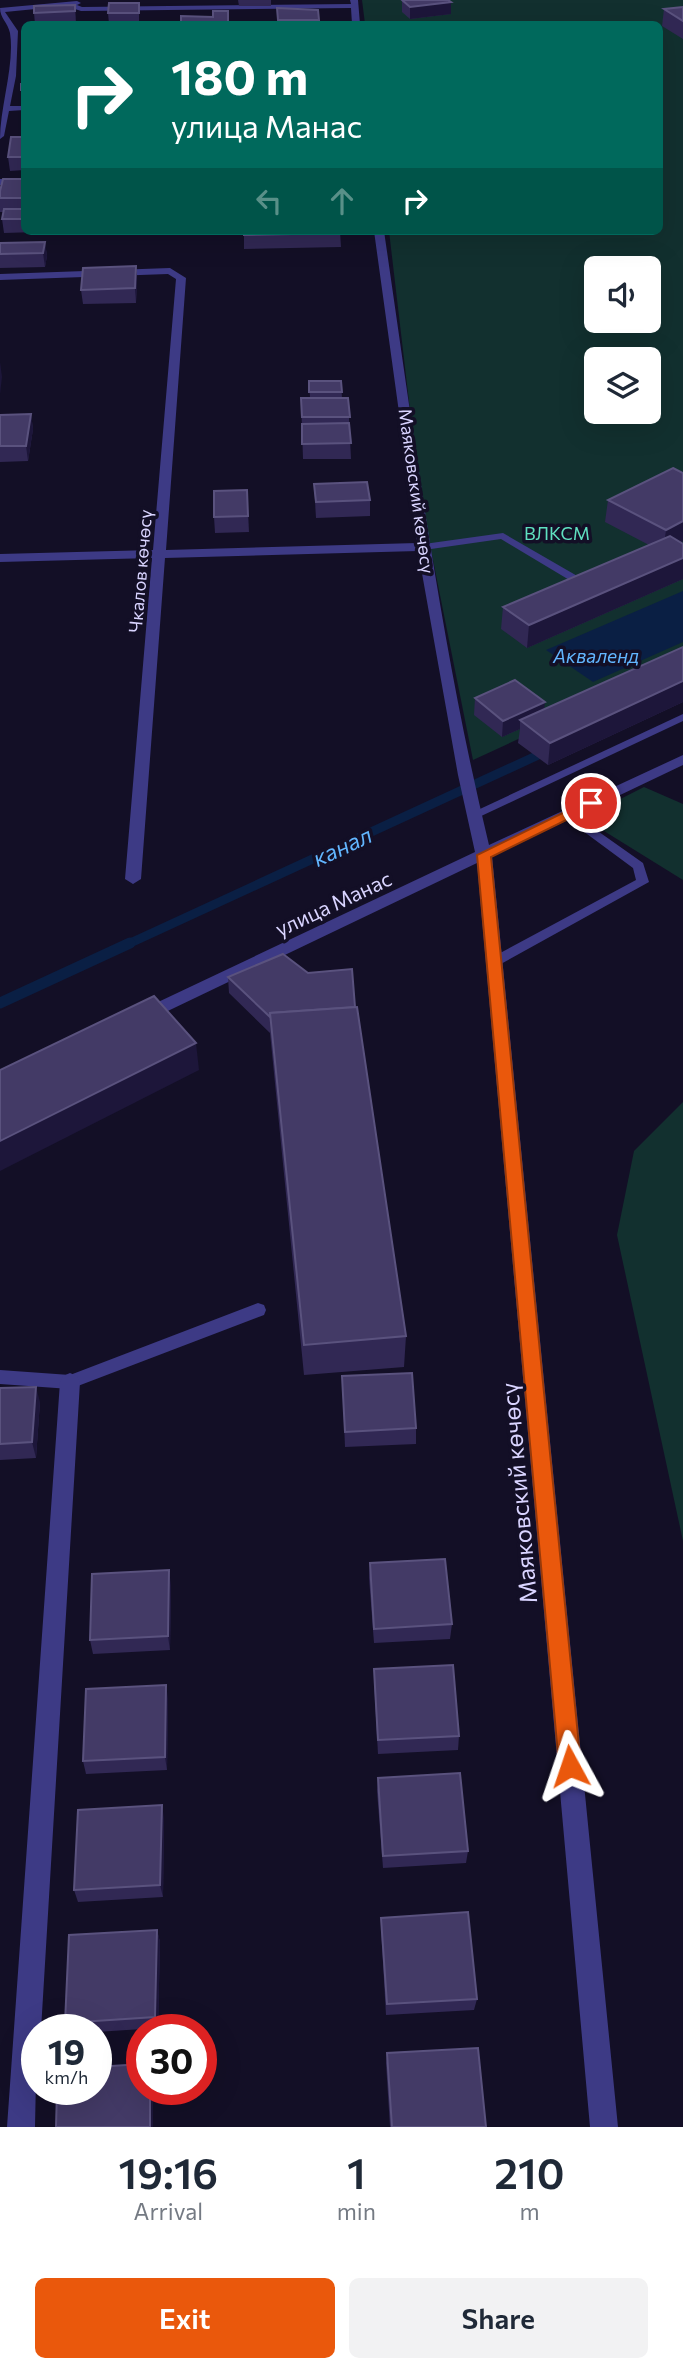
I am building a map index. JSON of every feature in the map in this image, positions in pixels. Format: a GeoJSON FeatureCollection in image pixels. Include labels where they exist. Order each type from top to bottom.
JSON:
{"type":"FeatureCollection","features":[{"type":"Feature","properties":{"kind":"street"},"geometry":{"type":"LineString","coordinates":[[0,136],[12,76],[14,30],[0,10],[98,0]]}},
{"type":"Feature","properties":{"kind":"street"},"geometry":{"type":"LineString","coordinates":[[67,4],[81,9],[354,3],[356,21]]}},
{"type":"Feature","properties":{"kind":"street"},"geometry":{"type":"LineString","coordinates":[[0,76],[12,76]]}},
{"type":"Feature","properties":{"kind":"street"},"geometry":{"type":"LineString","coordinates":[[6,109],[21,108]]}},
{"type":"Feature","properties":{"kind":"street"},"geometry":{"type":"LineString","coordinates":[[0,183],[21,182]]}},
{"type":"Feature","properties":{"kind":"street","name":"Маяковский көчөсү"},"geometry":{"type":"LineString","coordinates":[[380,235],[424,547],[472,812],[484,855],[604,2127]]}},
{"type":"Feature","properties":{"kind":"street","name":"Чкалов көчөсү"},"geometry":{"type":"LineString","coordinates":[[0,277],[170,271],[181,278],[133,879]]}},
{"type":"Feature","properties":{"kind":"street"},"geometry":{"type":"LineString","coordinates":[[0,558],[424,547]]}},
{"type":"Feature","properties":{"kind":"street","name":"улица Манас"},"geometry":{"type":"LineString","coordinates":[[124,1025],[683,759]]}},
{"type":"Feature","properties":{"kind":"street"},"geometry":{"type":"LineString","coordinates":[[21,2127],[70,1382]]}},
{"type":"Feature","properties":{"kind":"lane"},"geometry":{"type":"LineString","coordinates":[[424,547],[503,536],[575,579]]}},
{"type":"Feature","properties":{"kind":"lane"},"geometry":{"type":"LineString","coordinates":[[472,812],[683,717]]}},
{"type":"Feature","properties":{"kind":"lane"},"geometry":{"type":"LineString","coordinates":[[494,962],[643,882],[639,866],[568,814]]}},
{"type":"Feature","properties":{"kind":"lane"},"geometry":{"type":"LineString","coordinates":[[0,1377],[70,1382],[258,1310]]}},
{"type":"Feature","properties":{"kind":"green space","name":"ВЛКСМ"},"geometry":{"type":"Polygon","coordinates":[[[362,0],[683,0],[683,663],[473,760],[420,495],[389,235],[663,235],[663,21],[365,21],[362,0]]]}},
{"type":"Feature","properties":{"kind":"green space"},"geometry":{"type":"Polygon","coordinates":[[[644,787],[683,804],[683,880],[583,818],[644,787]]]}},
{"type":"Feature","properties":{"kind":"green space"},"geometry":{"type":"Polygon","coordinates":[[[683,1102],[683,1541],[617,1235],[634,1151],[683,1102]]]}},
{"type":"Feature","properties":{"kind":"water","name":"Акваленд"},"geometry":{"type":"Polygon","coordinates":[[[683,591],[683,642],[593,682],[546,650],[683,591]]]}},
{"type":"Feature","properties":{"kind":"building"},"geometry":{"type":"Polygon","coordinates":[[[402,0],[448,0],[451,2],[410,7],[402,0]]]}},
{"type":"Feature","properties":{"kind":"building"},"geometry":{"type":"Polygon","coordinates":[[[109,3],[139,3],[139,13],[108,13],[109,3]]]}},
{"type":"Feature","properties":{"kind":"building"},"geometry":{"type":"Polygon","coordinates":[[[75,5],[75,11],[34,13],[34,6],[75,5]]]}},
{"type":"Feature","properties":{"kind":"building"},"geometry":{"type":"Polygon","coordinates":[[[683,7],[683,21],[664,9],[683,7]]]}},
{"type":"Feature","properties":{"kind":"building"},"geometry":{"type":"Polygon","coordinates":[[[277,8],[318,10],[319,20],[278,20],[277,8]]]}},
{"type":"Feature","properties":{"kind":"building"},"geometry":{"type":"Polygon","coordinates":[[[213,11],[228,11],[228,21],[181,21],[181,16],[213,17],[213,11]]]}},
{"type":"Feature","properties":{"kind":"building"},"geometry":{"type":"Polygon","coordinates":[[[11,137],[21,137],[21,157],[8,157],[11,137]]]}},
{"type":"Feature","properties":{"kind":"building"},"geometry":{"type":"Polygon","coordinates":[[[3,179],[21,179],[21,198],[0,198],[3,179]]]}},
{"type":"Feature","properties":{"kind":"building"},"geometry":{"type":"Polygon","coordinates":[[[4,209],[21,209],[21,219],[2,219],[4,209]]]}},
{"type":"Feature","properties":{"kind":"building"},"geometry":{"type":"Polygon","coordinates":[[[45,242],[43,253],[0,254],[0,243],[45,242]]]}},
{"type":"Feature","properties":{"kind":"building"},"geometry":{"type":"Polygon","coordinates":[[[136,266],[135,288],[81,290],[83,268],[136,266]]]}},
{"type":"Feature","properties":{"kind":"building"},"geometry":{"type":"Polygon","coordinates":[[[309,381],[341,381],[342,392],[309,392],[309,381]]]}},
{"type":"Feature","properties":{"kind":"building"},"geometry":{"type":"Polygon","coordinates":[[[301,398],[348,398],[350,417],[302,417],[301,398]]]}},
{"type":"Feature","properties":{"kind":"building"},"geometry":{"type":"Polygon","coordinates":[[[31,414],[26,446],[0,446],[0,415],[31,414]]]}},
{"type":"Feature","properties":{"kind":"building"},"geometry":{"type":"Polygon","coordinates":[[[349,423],[351,443],[302,444],[302,424],[349,423]]]}},
{"type":"Feature","properties":{"kind":"building"},"geometry":{"type":"Polygon","coordinates":[[[673,468],[683,473],[683,521],[666,530],[608,500],[673,468]]]}},
{"type":"Feature","properties":{"kind":"building"},"geometry":{"type":"Polygon","coordinates":[[[367,482],[370,500],[316,502],[314,484],[367,482]]]}},
{"type":"Feature","properties":{"kind":"building"},"geometry":{"type":"Polygon","coordinates":[[[247,490],[248,516],[214,517],[214,491],[247,490]]]}},
{"type":"Feature","properties":{"kind":"building"},"geometry":{"type":"Polygon","coordinates":[[[670,536],[683,544],[683,558],[529,625],[503,607],[670,536]]]}},
{"type":"Feature","properties":{"kind":"building"},"geometry":{"type":"Polygon","coordinates":[[[683,647],[683,681],[550,743],[520,720],[683,647]]]}},
{"type":"Feature","properties":{"kind":"building"},"geometry":{"type":"Polygon","coordinates":[[[515,680],[545,702],[503,721],[475,698],[515,680]]]}},
{"type":"Feature","properties":{"kind":"building"},"geometry":{"type":"Polygon","coordinates":[[[283,954],[308,973],[352,969],[355,1007],[270,1013],[270,1017],[228,977],[283,954]]]}},
{"type":"Feature","properties":{"kind":"building"},"geometry":{"type":"Polygon","coordinates":[[[154,996],[196,1043],[0,1141],[0,1070],[154,996]]]}},
{"type":"Feature","properties":{"kind":"building"},"geometry":{"type":"Polygon","coordinates":[[[357,1007],[406,1336],[304,1345],[270,1013],[357,1007]]]}},
{"type":"Feature","properties":{"kind":"building"},"geometry":{"type":"Polygon","coordinates":[[[412,1373],[416,1428],[345,1432],[342,1376],[412,1373]]]}},
{"type":"Feature","properties":{"kind":"building"},"geometry":{"type":"Polygon","coordinates":[[[36,1387],[32,1442],[0,1444],[0,1388],[36,1387]]]}},
{"type":"Feature","properties":{"kind":"building"},"geometry":{"type":"Polygon","coordinates":[[[445,1559],[452,1624],[374,1629],[370,1563],[445,1559]]]}},
{"type":"Feature","properties":{"kind":"building"},"geometry":{"type":"Polygon","coordinates":[[[169,1570],[168,1636],[90,1640],[92,1574],[169,1570]]]}},
{"type":"Feature","properties":{"kind":"building"},"geometry":{"type":"Polygon","coordinates":[[[453,1665],[459,1736],[378,1740],[374,1669],[453,1665]]]}},
{"type":"Feature","properties":{"kind":"building"},"geometry":{"type":"Polygon","coordinates":[[[166,1685],[165,1757],[83,1761],[86,1689],[166,1685]]]}},
{"type":"Feature","properties":{"kind":"building"},"geometry":{"type":"Polygon","coordinates":[[[460,1773],[468,1851],[383,1856],[378,1778],[460,1773]]]}},
{"type":"Feature","properties":{"kind":"building"},"geometry":{"type":"Polygon","coordinates":[[[162,1805],[160,1885],[74,1890],[78,1810],[162,1805]]]}},
{"type":"Feature","properties":{"kind":"building"},"geometry":{"type":"Polygon","coordinates":[[[468,1912],[477,1999],[387,2004],[381,1918],[468,1912]]]}},
{"type":"Feature","properties":{"kind":"building"},"geometry":{"type":"Polygon","coordinates":[[[157,1930],[155,2014],[126,2014],[126,2019],[112,2020],[112,2014],[65,2014],[69,1935],[157,1930]]]}},
{"type":"Feature","properties":{"kind":"building"},"geometry":{"type":"Polygon","coordinates":[[[478,2048],[486,2127],[392,2127],[387,2053],[478,2048]]]}},
{"type":"Feature","properties":{"kind":"building"},"geometry":{"type":"Polygon","coordinates":[[[126,2065],[126,2105],[150,2105],[150,2127],[56,2127],[57,2105],[112,2105],[112,2066],[126,2065]]]}},
{"type":"Feature","properties":{"kind":"waterway","name":"канал"},"geometry":{"type":"LineString","coordinates":[[126,945],[547,751]]}},
{"type":"Feature","properties":{"kind":"waterway","name":"канал"},"geometry":{"type":"LineString","coordinates":[[0,1003],[130,943]]}},
{"type":"Feature","properties":{"kind":"route"},"geometry":{"type":"LineString","coordinates":[[570,1766],[484,855],[591,803]]}}]}
